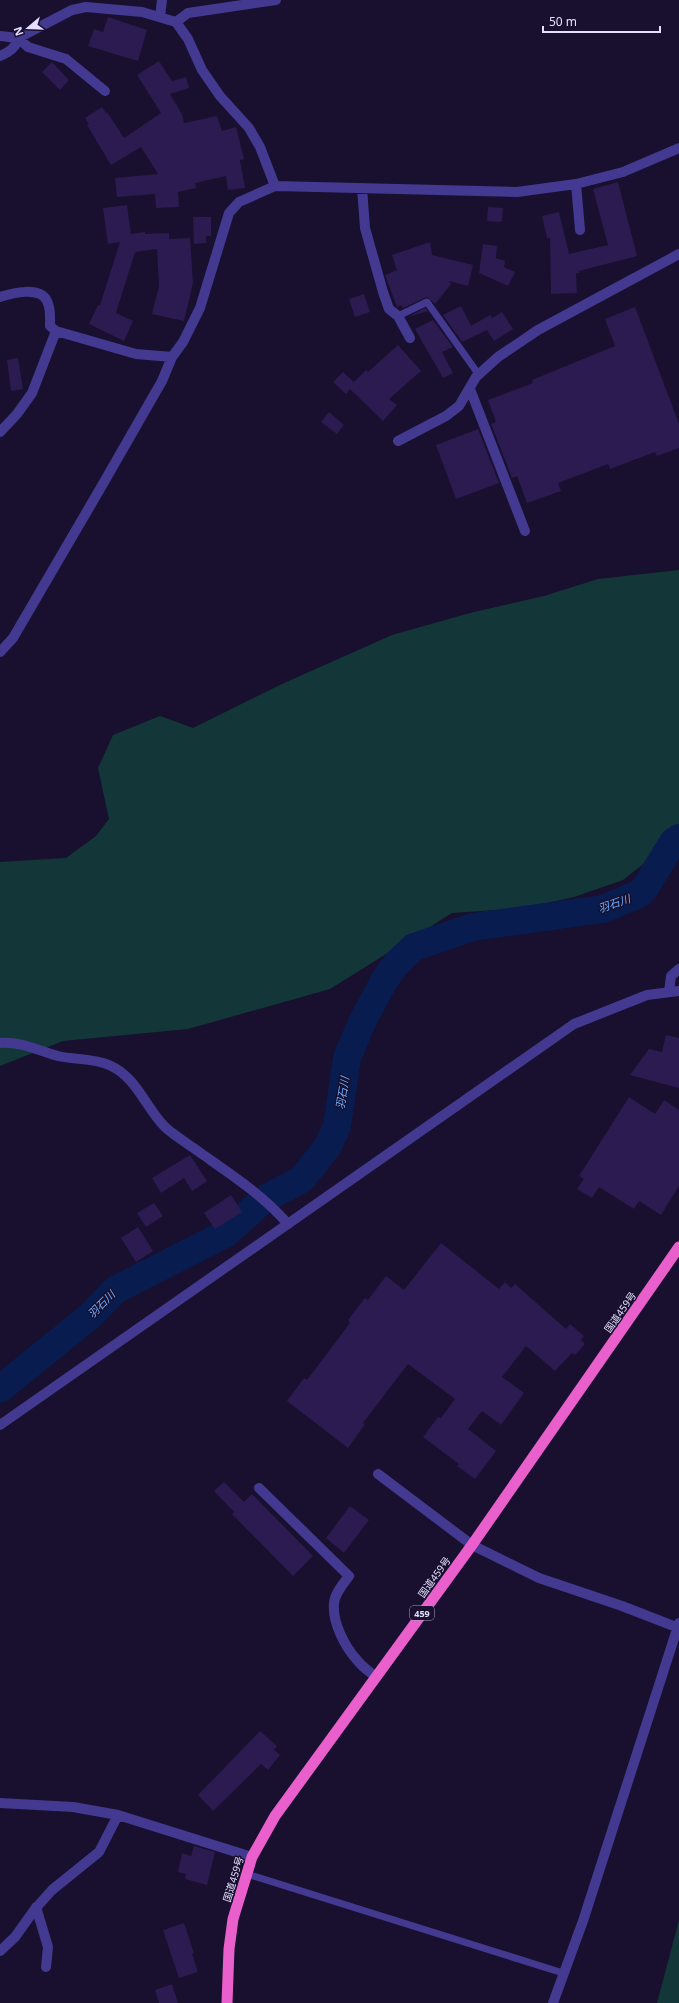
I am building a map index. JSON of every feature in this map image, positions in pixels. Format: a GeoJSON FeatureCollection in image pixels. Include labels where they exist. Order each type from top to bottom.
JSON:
{"type":"FeatureCollection","features":[{"type":"Feature","properties":{"kind":"highway","name":"国道459号"},"geometry":{"type":"LineString","coordinates":[[226,2003],[229,1948],[232,1926],[252,1857],[275,1816],[472,1545],[679,1248]]}},
{"type":"Feature","properties":{"kind":"street"},"geometry":{"type":"LineString","coordinates":[[160,17],[162,0]]}},
{"type":"Feature","properties":{"kind":"street"},"geometry":{"type":"LineString","coordinates":[[176,22],[188,13],[276,0]]}},
{"type":"Feature","properties":{"kind":"street"},"geometry":{"type":"LineString","coordinates":[[0,36],[18,38],[72,10],[86,8],[142,12],[176,22],[188,39],[202,70],[220,96],[249,128],[275,186]]}},
{"type":"Feature","properties":{"kind":"street"},"geometry":{"type":"LineString","coordinates":[[0,56],[10,51],[17,44],[18,38]]}},
{"type":"Feature","properties":{"kind":"street"},"geometry":{"type":"LineString","coordinates":[[18,38],[28,47],[66,59],[105,91]]}},
{"type":"Feature","properties":{"kind":"street"},"geometry":{"type":"LineString","coordinates":[[0,652],[13,638],[162,381],[172,357],[183,342],[200,308],[229,213],[239,202],[275,186],[517,192],[576,184],[624,172],[679,148]]}},
{"type":"Feature","properties":{"kind":"street"},"geometry":{"type":"LineString","coordinates":[[576,184],[580,230]]}},
{"type":"Feature","properties":{"kind":"street"},"geometry":{"type":"LineString","coordinates":[[362,188],[365,228],[382,292],[389,309],[398,316],[410,338]]}},
{"type":"Feature","properties":{"kind":"street"},"geometry":{"type":"LineString","coordinates":[[398,441],[450,413],[459,406],[479,375],[498,356],[538,330],[679,254]]}},
{"type":"Feature","properties":{"kind":"street"},"geometry":{"type":"LineString","coordinates":[[0,297],[14,293],[39,293],[45,296],[48,302],[50,326],[56,331],[136,354],[172,357]]}},
{"type":"Feature","properties":{"kind":"street"},"geometry":{"type":"LineString","coordinates":[[0,432],[17,414],[32,394],[56,331]]}},
{"type":"Feature","properties":{"kind":"street"},"geometry":{"type":"LineString","coordinates":[[470,389],[525,531]]}},
{"type":"Feature","properties":{"kind":"street"},"geometry":{"type":"LineString","coordinates":[[0,1425],[574,1024],[647,995],[674,992],[671,976],[679,969]]}},
{"type":"Feature","properties":{"kind":"street"},"geometry":{"type":"LineString","coordinates":[[0,1043],[13,1042],[59,1056],[108,1064],[121,1072],[135,1084],[150,1109],[165,1126],[258,1194],[274,1207],[288,1224]]}},
{"type":"Feature","properties":{"kind":"street"},"geometry":{"type":"LineString","coordinates":[[378,1474],[472,1545],[539,1578],[678,1626],[583,1921],[553,2003]]}},
{"type":"Feature","properties":{"kind":"street"},"geometry":{"type":"LineString","coordinates":[[258,1488],[349,1576],[334,1602],[334,1615],[347,1644],[357,1661],[376,1677]]}},
{"type":"Feature","properties":{"kind":"street"},"geometry":{"type":"LineString","coordinates":[[0,1803],[73,1807],[118,1815],[252,1857]]}},
{"type":"Feature","properties":{"kind":"street"},"geometry":{"type":"LineString","coordinates":[[0,1951],[15,1937],[36,1908],[52,1890],[99,1852],[118,1815]]}},
{"type":"Feature","properties":{"kind":"street"},"geometry":{"type":"LineString","coordinates":[[36,1908],[48,1947],[46,1966]]}},
{"type":"Feature","properties":{"kind":"lane"},"geometry":{"type":"LineString","coordinates":[[398,316],[427,302],[479,375]]}},
{"type":"Feature","properties":{"kind":"lane"},"geometry":{"type":"LineString","coordinates":[[247,1874],[563,1974]]}},
{"type":"Feature","properties":{"kind":"green space"},"geometry":{"type":"Polygon","coordinates":[[[679,570],[679,828],[652,857],[623,880],[574,897],[524,908],[452,913],[330,989],[188,1029],[63,1041],[0,1066],[0,862],[66,858],[96,836],[109,819],[98,768],[113,735],[160,716],[193,728],[282,684],[392,635],[470,613],[544,596],[598,579],[679,570]]]}},
{"type":"Feature","properties":{"kind":"green space"},"geometry":{"type":"Polygon","coordinates":[[[679,1920],[679,2003],[657,2003],[679,1920]]]}},
{"type":"Feature","properties":{"kind":"building"},"geometry":{"type":"Polygon","coordinates":[[[108,17],[147,30],[138,61],[88,46],[94,29],[103,32],[108,17]]]}},
{"type":"Feature","properties":{"kind":"building"},"geometry":{"type":"Polygon","coordinates":[[[159,61],[172,81],[186,77],[189,88],[170,94],[182,114],[184,123],[217,116],[222,131],[236,127],[244,159],[240,160],[245,188],[228,190],[226,176],[195,183],[196,188],[178,192],[179,207],[156,208],[155,194],[117,197],[115,178],[158,174],[141,147],[111,165],[87,125],[89,124],[85,118],[102,107],[124,138],[161,113],[137,75],[159,61]]]}},
{"type":"Feature","properties":{"kind":"building"},"geometry":{"type":"Polygon","coordinates":[[[52,62],[69,80],[60,90],[42,72],[52,62]]]}},
{"type":"Feature","properties":{"kind":"building"},"geometry":{"type":"Polygon","coordinates":[[[618,182],[637,256],[579,271],[579,273],[576,273],[577,293],[551,294],[550,238],[547,238],[542,216],[559,212],[569,254],[608,245],[593,189],[618,182]]]}},
{"type":"Feature","properties":{"kind":"building"},"geometry":{"type":"Polygon","coordinates":[[[127,205],[131,234],[145,232],[145,234],[169,233],[169,239],[190,238],[193,283],[184,321],[152,314],[159,286],[157,249],[135,252],[116,313],[133,321],[124,341],[89,324],[98,305],[100,305],[120,242],[108,244],[103,208],[127,205]]]}},
{"type":"Feature","properties":{"kind":"building"},"geometry":{"type":"Polygon","coordinates":[[[488,207],[503,208],[502,222],[487,221],[488,207]]]}},
{"type":"Feature","properties":{"kind":"building"},"geometry":{"type":"Polygon","coordinates":[[[193,217],[211,217],[211,236],[206,236],[206,243],[194,244],[193,217]]]}},
{"type":"Feature","properties":{"kind":"building"},"geometry":{"type":"Polygon","coordinates":[[[430,242],[432,255],[473,265],[468,286],[449,281],[451,284],[435,304],[427,297],[403,308],[401,305],[397,307],[385,275],[397,270],[392,255],[430,242]]]}},
{"type":"Feature","properties":{"kind":"building"},"geometry":{"type":"Polygon","coordinates":[[[483,244],[497,246],[496,258],[505,261],[504,267],[515,272],[508,286],[479,273],[483,244]]]}},
{"type":"Feature","properties":{"kind":"building"},"geometry":{"type":"Polygon","coordinates":[[[364,294],[370,312],[355,317],[349,299],[364,294]]]}},
{"type":"Feature","properties":{"kind":"building"},"geometry":{"type":"Polygon","coordinates":[[[461,306],[471,326],[490,315],[492,318],[502,312],[513,329],[494,341],[487,330],[462,342],[443,315],[461,306]]]}},
{"type":"Feature","properties":{"kind":"building"},"geometry":{"type":"Polygon","coordinates":[[[635,307],[679,424],[679,448],[657,456],[655,452],[610,469],[608,464],[558,483],[561,491],[527,503],[517,476],[512,478],[491,424],[496,422],[488,400],[533,383],[532,380],[615,346],[605,319],[635,307]]]}},
{"type":"Feature","properties":{"kind":"building"},"geometry":{"type":"Polygon","coordinates":[[[425,308],[428,311],[408,317],[425,308]]]}},
{"type":"Feature","properties":{"kind":"building"},"geometry":{"type":"Polygon","coordinates":[[[433,320],[453,347],[442,352],[453,373],[443,378],[415,329],[433,320]]]}},
{"type":"Feature","properties":{"kind":"building"},"geometry":{"type":"Polygon","coordinates":[[[398,345],[421,371],[389,399],[397,405],[383,421],[350,389],[346,394],[333,382],[343,372],[354,382],[366,370],[368,372],[398,345]]]}},
{"type":"Feature","properties":{"kind":"building"},"geometry":{"type":"Polygon","coordinates":[[[18,358],[23,389],[11,391],[7,360],[18,358]]]}},
{"type":"Feature","properties":{"kind":"building"},"geometry":{"type":"Polygon","coordinates":[[[329,412],[344,425],[337,434],[321,422],[329,412]]]}},
{"type":"Feature","properties":{"kind":"building"},"geometry":{"type":"Polygon","coordinates":[[[478,429],[499,483],[456,499],[436,445],[478,429]]]}},
{"type":"Feature","properties":{"kind":"building"},"geometry":{"type":"Polygon","coordinates":[[[666,1035],[679,1038],[679,1088],[630,1075],[649,1049],[662,1052],[666,1035]]]}},
{"type":"Feature","properties":{"kind":"building"},"geometry":{"type":"Polygon","coordinates":[[[629,1097],[655,1114],[664,1100],[679,1110],[679,1186],[661,1215],[639,1201],[634,1209],[599,1187],[592,1198],[577,1189],[584,1179],[579,1176],[629,1097]]]}},
{"type":"Feature","properties":{"kind":"building"},"geometry":{"type":"Polygon","coordinates":[[[190,1155],[207,1181],[192,1191],[184,1178],[161,1193],[152,1178],[190,1155]]]}},
{"type":"Feature","properties":{"kind":"building"},"geometry":{"type":"Polygon","coordinates":[[[231,1195],[242,1212],[215,1229],[204,1213],[231,1195]]]}},
{"type":"Feature","properties":{"kind":"building"},"geometry":{"type":"Polygon","coordinates":[[[154,1203],[163,1216],[146,1227],[137,1213],[154,1203]]]}},
{"type":"Feature","properties":{"kind":"building"},"geometry":{"type":"Polygon","coordinates":[[[138,1227],[153,1251],[136,1262],[121,1238],[138,1227]]]}},
{"type":"Feature","properties":{"kind":"building"},"geometry":{"type":"Polygon","coordinates":[[[441,1243],[499,1289],[505,1282],[511,1288],[515,1284],[566,1329],[570,1324],[584,1336],[581,1340],[585,1344],[575,1355],[572,1353],[555,1371],[526,1346],[502,1377],[524,1393],[501,1425],[482,1411],[468,1429],[496,1451],[475,1479],[457,1466],[459,1464],[423,1437],[438,1417],[441,1418],[455,1399],[408,1364],[363,1423],[365,1424],[348,1448],[287,1401],[304,1378],[307,1380],[350,1323],[348,1320],[365,1298],[368,1300],[386,1276],[404,1290],[441,1243]]]}},
{"type":"Feature","properties":{"kind":"building"},"geometry":{"type":"Polygon","coordinates":[[[224,1482],[244,1502],[252,1494],[313,1556],[293,1576],[232,1514],[234,1512],[214,1491],[224,1482]]]}},
{"type":"Feature","properties":{"kind":"building"},"geometry":{"type":"Polygon","coordinates":[[[350,1506],[369,1520],[344,1553],[326,1538],[350,1506]]]}},
{"type":"Feature","properties":{"kind":"building"},"geometry":{"type":"Polygon","coordinates":[[[260,1731],[277,1746],[274,1750],[280,1755],[268,1770],[261,1764],[213,1811],[198,1795],[260,1731]]]}},
{"type":"Feature","properties":{"kind":"building"},"geometry":{"type":"Polygon","coordinates":[[[194,1846],[215,1852],[207,1885],[185,1879],[186,1874],[178,1872],[182,1853],[191,1856],[194,1846]]]}},
{"type":"Feature","properties":{"kind":"building"},"geometry":{"type":"Polygon","coordinates":[[[184,1923],[194,1953],[192,1954],[198,1972],[179,1978],[163,1930],[184,1923]]]}},
{"type":"Feature","properties":{"kind":"building"},"geometry":{"type":"Polygon","coordinates":[[[172,1984],[178,2003],[159,2003],[155,1990],[172,1984]]]}},
{"type":"Feature","properties":{"kind":"waterway","name":"羽石川"},"geometry":{"type":"LineString","coordinates":[[0,1389],[90,1316],[115,1290],[227,1233],[263,1200],[302,1179],[328,1146],[337,1126],[347,1058],[362,1022],[385,979],[397,963],[414,947],[473,927],[603,909],[639,894],[645,888],[673,842],[679,838]]}}]}
